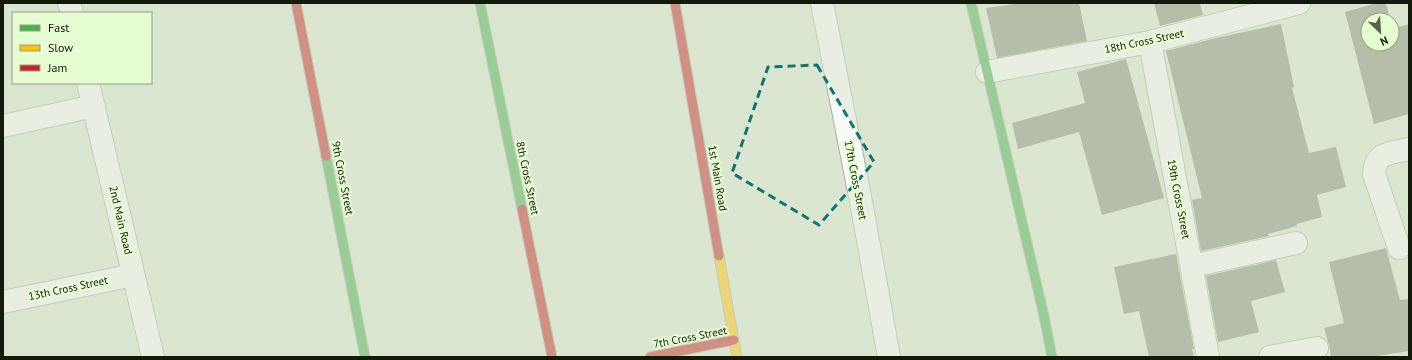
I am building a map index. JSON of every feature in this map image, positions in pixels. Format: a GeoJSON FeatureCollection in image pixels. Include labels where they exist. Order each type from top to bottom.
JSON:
{"type":"FeatureCollection","features":[{"type":"Feature","properties":{"kind":"street","name":"9th Cross Street"},"geometry":{"type":"LineString","coordinates":[[296,3],[366,357]]}},
{"type":"Feature","properties":{"kind":"street","name":"8th Cross Street"},"geometry":{"type":"LineString","coordinates":[[480,3],[552,357]]}},
{"type":"Feature","properties":{"kind":"street","name":"1st Main Road"},"geometry":{"type":"LineString","coordinates":[[675,3],[737,357]]}},
{"type":"Feature","properties":{"kind":"street","name":"17th Cross Street"},"geometry":{"type":"LineString","coordinates":[[822,3],[862,207],[889,357]]}},
{"type":"Feature","properties":{"kind":"street"},"geometry":{"type":"LineString","coordinates":[[971,3],[1044,316],[1052,357]]}},
{"type":"Feature","properties":{"kind":"street","name":"18th Cross Street"},"geometry":{"type":"LineString","coordinates":[[987,72],[1150,42],[1299,3]]}},
{"type":"Feature","properties":{"kind":"street","name":"19th Cross Street"},"geometry":{"type":"LineString","coordinates":[[1150,42],[1208,357]]}},
{"type":"Feature","properties":{"kind":"street","name":"2nd Main Road"},"geometry":{"type":"LineString","coordinates":[[88,84],[153,357]]}},
{"type":"Feature","properties":{"kind":"street"},"geometry":{"type":"LineString","coordinates":[[3,126],[94,106]]}},
{"type":"Feature","properties":{"kind":"street"},"geometry":{"type":"LineString","coordinates":[[1399,248],[1374,174],[1374,166],[1378,159],[1384,155],[1409,149]]}},
{"type":"Feature","properties":{"kind":"street"},"geometry":{"type":"LineString","coordinates":[[1192,266],[1296,243]]}},
{"type":"Feature","properties":{"kind":"street","name":"13th Cross Street"},"geometry":{"type":"LineString","coordinates":[[3,302],[133,275]]}},
{"type":"Feature","properties":{"kind":"street","name":"7th Cross Street"},"geometry":{"type":"LineString","coordinates":[[650,357],[734,340]]}},
{"type":"Feature","properties":{"kind":"street"},"geometry":{"type":"LineString","coordinates":[[1270,357],[1317,348]]}},
{"type":"Feature","properties":{"kind":"highlighted area"},"geometry":{"type":"Polygon","coordinates":[[[817,65],[874,162],[819,225],[732,173],[768,67],[817,65]]]}},
{"type":"Feature","properties":{"kind":"building"},"geometry":{"type":"Polygon","coordinates":[[[1021,3],[1079,3],[1087,41],[997,58],[986,8],[1021,3]]]}},
{"type":"Feature","properties":{"kind":"building"},"geometry":{"type":"Polygon","coordinates":[[[1154,3],[1200,3],[1203,15],[1160,26],[1154,3]]]}},
{"type":"Feature","properties":{"kind":"building"},"geometry":{"type":"Polygon","coordinates":[[[1377,3],[1386,3],[1388,12],[1360,12],[1360,52],[1400,52],[1400,27],[1409,24],[1409,114],[1374,124],[1345,12],[1377,3]]]}},
{"type":"Feature","properties":{"kind":"building"},"geometry":{"type":"Polygon","coordinates":[[[1281,24],[1294,87],[1292,88],[1309,153],[1336,147],[1346,187],[1317,195],[1322,217],[1268,234],[1269,236],[1201,251],[1192,200],[1202,198],[1166,51],[1216,38],[1281,24]]]}},
{"type":"Feature","properties":{"kind":"building"},"geometry":{"type":"Polygon","coordinates":[[[1126,59],[1164,198],[1102,215],[1079,132],[1018,149],[1012,123],[1085,103],[1077,72],[1126,59]]]}},
{"type":"Feature","properties":{"kind":"building"},"geometry":{"type":"Polygon","coordinates":[[[1386,248],[1400,300],[1409,299],[1409,351],[1371,357],[1331,357],[1324,328],[1344,323],[1329,262],[1386,248]]]}},
{"type":"Feature","properties":{"kind":"building"},"geometry":{"type":"Polygon","coordinates":[[[1176,254],[1194,349],[1192,349],[1194,357],[1149,357],[1139,311],[1124,314],[1114,267],[1176,254]]]}},
{"type":"Feature","properties":{"kind":"building"},"geometry":{"type":"Polygon","coordinates":[[[1276,260],[1285,292],[1251,301],[1259,332],[1218,342],[1206,276],[1276,260]]]}},
{"type":"Feature","properties":{"kind":"traffic: fast"},"geometry":{"type":"LineString","coordinates":[[480,3],[522,209]]}},
{"type":"Feature","properties":{"kind":"traffic: fast"},"geometry":{"type":"LineString","coordinates":[[971,3],[1044,316],[1052,357]]}},
{"type":"Feature","properties":{"kind":"traffic: fast"},"geometry":{"type":"LineString","coordinates":[[326,156],[365,357]]}},
{"type":"Feature","properties":{"kind":"traffic: slow"},"geometry":{"type":"LineString","coordinates":[[719,256],[737,357]]}},
{"type":"Feature","properties":{"kind":"traffic: jam"},"geometry":{"type":"LineString","coordinates":[[296,3],[326,156]]}},
{"type":"Feature","properties":{"kind":"traffic: jam"},"geometry":{"type":"LineString","coordinates":[[675,3],[719,256]]}},
{"type":"Feature","properties":{"kind":"traffic: jam"},"geometry":{"type":"LineString","coordinates":[[522,209],[552,357]]}},
{"type":"Feature","properties":{"kind":"traffic: jam"},"geometry":{"type":"LineString","coordinates":[[650,357],[734,340]]}}]}
